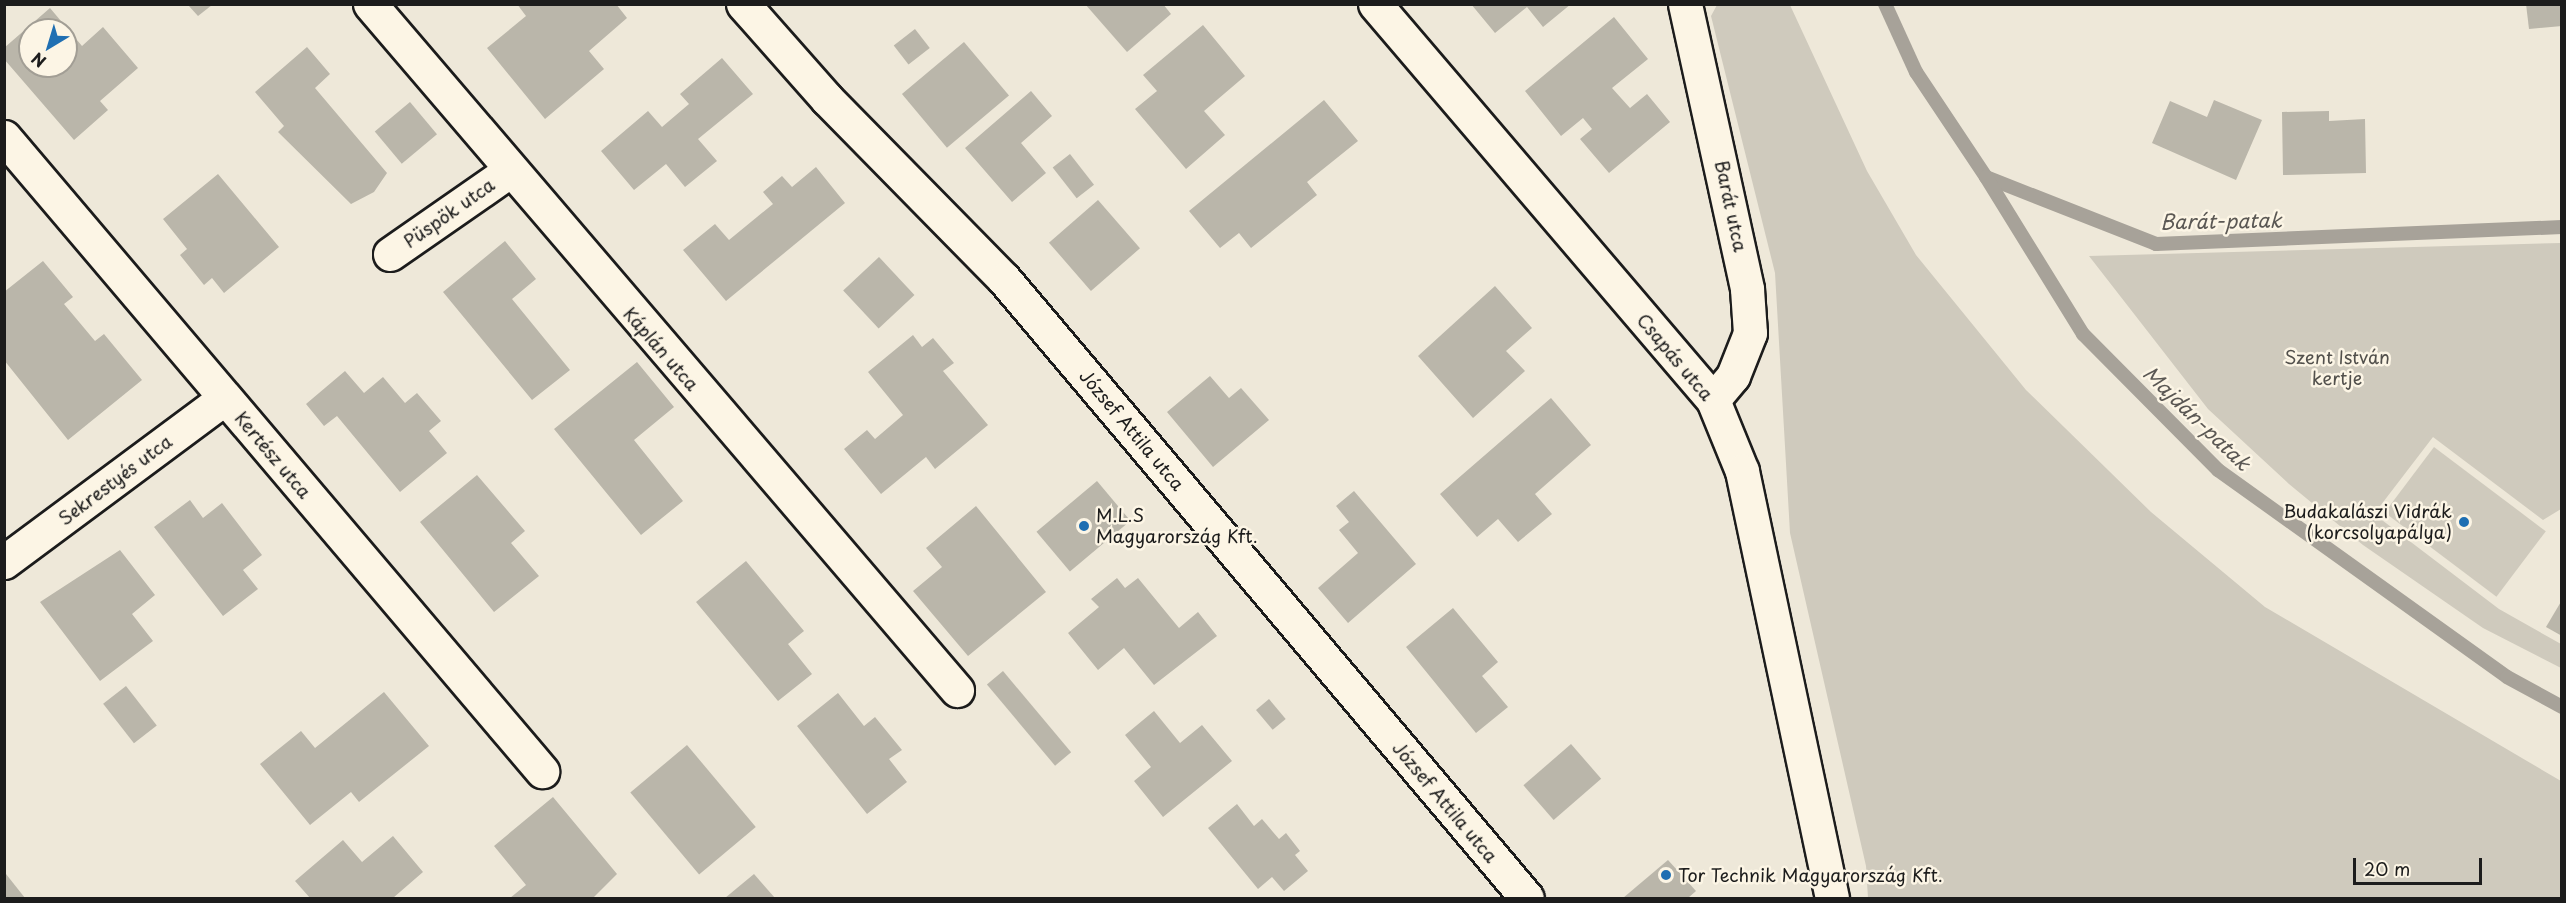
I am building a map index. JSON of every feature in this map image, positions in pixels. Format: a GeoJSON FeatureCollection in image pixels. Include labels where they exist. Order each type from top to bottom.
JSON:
{"type":"FeatureCollection","features":[{"type":"Feature","properties":{"kind":"street","name":"Káplán utca"},"geometry":{"type":"LineString","coordinates":[[370,4],[508,172],[957,690]]}},
{"type":"Feature","properties":{"kind":"street","name":"József Attila utca"},"geometry":{"type":"LineString","coordinates":[[743,4],[835,108],[1004,279],[1527,898]]}},
{"type":"Feature","properties":{"kind":"street","name":"Csapás utca"},"geometry":{"type":"LineString","coordinates":[[1375,4],[1713,400],[1742,471],[1832,898]]}},
{"type":"Feature","properties":{"kind":"street","name":"Barát utca"},"geometry":{"type":"LineString","coordinates":[[1685,4],[1747,289],[1750,333],[1733,376],[1713,400]]}},
{"type":"Feature","properties":{"kind":"street","name":"Kertész utca"},"geometry":{"type":"LineString","coordinates":[[4,137],[542,771]]}},
{"type":"Feature","properties":{"kind":"street","name":"Püspök utca"},"geometry":{"type":"LineString","coordinates":[[390,254],[508,172]]}},
{"type":"Feature","properties":{"kind":"street","name":"Sekrestyés utca"},"geometry":{"type":"LineString","coordinates":[[4,562],[225,398]]}},
{"type":"Feature","properties":{"kind":"green space"},"geometry":{"type":"Polygon","coordinates":[[[1717,5],[1790,5],[1867,171],[1916,255],[2026,390],[2151,512],[2265,607],[2561,781],[2561,898],[1868,898],[1866,866],[1790,533],[1775,273],[1711,16],[1717,5]]]}},
{"type":"Feature","properties":{"kind":"green space","name":"Szent István kertje"},"geometry":{"type":"Polygon","coordinates":[[[2561,243],[2561,509],[2543,520],[2433,437],[2374,514],[2499,609],[2561,644],[2561,668],[2483,628],[2363,545],[2289,484],[2208,409],[2089,256],[2561,243]]]}},
{"type":"Feature","properties":{"kind":"green space","name":"Budakalászi Vidrák (korcsolyapálya)"},"geometry":{"type":"Polygon","coordinates":[[[2434,447],[2546,531],[2496,597],[2385,512],[2434,447]]]}},
{"type":"Feature","properties":{"kind":"building"},"geometry":{"type":"Polygon","coordinates":[[[517,4],[616,4],[627,18],[589,51],[604,69],[545,119],[487,48],[526,16],[517,4]]]}},
{"type":"Feature","properties":{"kind":"building"},"geometry":{"type":"Polygon","coordinates":[[[1085,4],[1163,4],[1171,14],[1127,52],[1085,4]]]}},
{"type":"Feature","properties":{"kind":"building"},"geometry":{"type":"Polygon","coordinates":[[[1471,4],[1571,4],[1543,27],[1527,7],[1495,33],[1471,4]]]}},
{"type":"Feature","properties":{"kind":"building"},"geometry":{"type":"Polygon","coordinates":[[[2526,4],[2562,4],[2562,26],[2529,29],[2526,4]]]}},
{"type":"Feature","properties":{"kind":"building"},"geometry":{"type":"Polygon","coordinates":[[[188,5],[212,5],[198,16],[188,5]]]}},
{"type":"Feature","properties":{"kind":"building"},"geometry":{"type":"Polygon","coordinates":[[[50,8],[58,18],[38,18],[50,8]]]}},
{"type":"Feature","properties":{"kind":"building"},"geometry":{"type":"Polygon","coordinates":[[[1614,17],[1648,59],[1612,88],[1630,108],[1647,94],[1670,122],[1609,173],[1580,139],[1592,129],[1583,118],[1561,136],[1525,91],[1614,17]]]}},
{"type":"Feature","properties":{"kind":"building"},"geometry":{"type":"Polygon","coordinates":[[[1203,25],[1245,76],[1204,111],[1225,135],[1186,169],[1135,109],[1157,91],[1143,75],[1203,25]]]}},
{"type":"Feature","properties":{"kind":"building"},"geometry":{"type":"Polygon","coordinates":[[[103,27],[138,68],[100,101],[108,110],[74,140],[20,78],[78,78],[78,41],[82,46],[103,27]]]}},
{"type":"Feature","properties":{"kind":"building"},"geometry":{"type":"Polygon","coordinates":[[[915,29],[930,48],[908,65],[894,46],[915,29]]]}},
{"type":"Feature","properties":{"kind":"building"},"geometry":{"type":"Polygon","coordinates":[[[18,36],[18,75],[4,59],[4,48],[18,36]]]}},
{"type":"Feature","properties":{"kind":"building"},"geometry":{"type":"Polygon","coordinates":[[[964,42],[1009,96],[947,148],[902,94],[964,42]]]}},
{"type":"Feature","properties":{"kind":"building"},"geometry":{"type":"Polygon","coordinates":[[[307,47],[330,74],[315,88],[387,173],[374,192],[351,204],[278,132],[284,126],[255,92],[307,47]]]}},
{"type":"Feature","properties":{"kind":"building"},"geometry":{"type":"Polygon","coordinates":[[[722,58],[753,94],[698,139],[717,161],[685,187],[666,164],[634,190],[601,151],[648,111],[662,127],[689,104],[680,94],[722,58]]]}},
{"type":"Feature","properties":{"kind":"building"},"geometry":{"type":"Polygon","coordinates":[[[1031,91],[1052,116],[1021,143],[1046,173],[1012,202],[965,148],[1031,91]]]}},
{"type":"Feature","properties":{"kind":"building"},"geometry":{"type":"Polygon","coordinates":[[[1324,100],[1358,141],[1307,182],[1317,195],[1251,248],[1239,233],[1220,248],[1189,211],[1324,100]]]}},
{"type":"Feature","properties":{"kind":"building"},"geometry":{"type":"Polygon","coordinates":[[[2214,100],[2262,120],[2236,180],[2152,143],[2170,101],[2207,117],[2214,100]]]}},
{"type":"Feature","properties":{"kind":"building"},"geometry":{"type":"Polygon","coordinates":[[[410,102],[437,134],[402,164],[375,132],[410,102]]]}},
{"type":"Feature","properties":{"kind":"building"},"geometry":{"type":"Polygon","coordinates":[[[2329,111],[2329,121],[2365,119],[2366,173],[2283,175],[2282,112],[2329,111]]]}},
{"type":"Feature","properties":{"kind":"building"},"geometry":{"type":"Polygon","coordinates":[[[1070,154],[1094,185],[1077,198],[1053,168],[1070,154]]]}},
{"type":"Feature","properties":{"kind":"building"},"geometry":{"type":"Polygon","coordinates":[[[816,167],[845,203],[726,301],[683,250],[715,224],[729,240],[773,204],[763,192],[782,176],[792,187],[816,167]]]}},
{"type":"Feature","properties":{"kind":"building"},"geometry":{"type":"Polygon","coordinates":[[[218,174],[279,247],[224,293],[212,278],[204,285],[180,255],[187,249],[163,219],[218,174]]]}},
{"type":"Feature","properties":{"kind":"building"},"geometry":{"type":"Polygon","coordinates":[[[1098,200],[1140,248],[1091,291],[1049,243],[1098,200]]]}},
{"type":"Feature","properties":{"kind":"building"},"geometry":{"type":"Polygon","coordinates":[[[505,241],[536,279],[512,299],[570,370],[532,400],[443,292],[505,241]]]}},
{"type":"Feature","properties":{"kind":"building"},"geometry":{"type":"Polygon","coordinates":[[[879,257],[914,295],[879,328],[843,290],[879,257]]]}},
{"type":"Feature","properties":{"kind":"building"},"geometry":{"type":"Polygon","coordinates":[[[43,261],[73,297],[64,304],[95,341],[104,334],[142,380],[68,440],[4,360],[4,292],[43,261]]]}},
{"type":"Feature","properties":{"kind":"building"},"geometry":{"type":"Polygon","coordinates":[[[1495,286],[1532,328],[1506,351],[1525,371],[1473,418],[1418,356],[1495,286]]]}},
{"type":"Feature","properties":{"kind":"building"},"geometry":{"type":"Polygon","coordinates":[[[913,335],[922,347],[933,338],[954,363],[943,371],[988,425],[935,469],[926,457],[881,494],[844,449],[867,430],[875,439],[903,415],[868,372],[913,335]]]}},
{"type":"Feature","properties":{"kind":"building"},"geometry":{"type":"Polygon","coordinates":[[[637,362],[674,407],[634,440],[683,501],[641,535],[554,429],[637,362]]]}},
{"type":"Feature","properties":{"kind":"building"},"geometry":{"type":"Polygon","coordinates":[[[345,371],[364,393],[383,377],[405,403],[417,393],[441,421],[429,431],[447,453],[400,492],[337,416],[324,426],[306,404],[345,371]]]}},
{"type":"Feature","properties":{"kind":"building"},"geometry":{"type":"Polygon","coordinates":[[[1210,376],[1229,398],[1241,388],[1269,420],[1213,467],[1167,412],[1210,376]]]}},
{"type":"Feature","properties":{"kind":"building"},"geometry":{"type":"Polygon","coordinates":[[[1551,398],[1591,445],[1535,494],[1552,514],[1518,542],[1498,519],[1477,537],[1440,494],[1551,398]]]}},
{"type":"Feature","properties":{"kind":"building"},"geometry":{"type":"Polygon","coordinates":[[[477,475],[525,531],[511,543],[539,576],[494,612],[420,522],[477,475]]]}},
{"type":"Feature","properties":{"kind":"building","name":"M.L.S Magyarország Kft."},"geometry":{"type":"Polygon","coordinates":[[[1097,481],[1130,521],[1070,572],[1036,532],[1097,481]]]}},
{"type":"Feature","properties":{"kind":"building"},"geometry":{"type":"Polygon","coordinates":[[[1354,491],[1416,564],[1348,623],[1318,588],[1358,553],[1339,530],[1349,522],[1336,506],[1354,491]]]}},
{"type":"Feature","properties":{"kind":"building"},"geometry":{"type":"Polygon","coordinates":[[[190,500],[203,518],[222,503],[262,555],[243,570],[258,589],[223,616],[154,527],[190,500]]]}},
{"type":"Feature","properties":{"kind":"building"},"geometry":{"type":"Polygon","coordinates":[[[976,506],[1046,592],[968,656],[913,591],[942,567],[926,548],[976,506]]]}},
{"type":"Feature","properties":{"kind":"building"},"geometry":{"type":"Polygon","coordinates":[[[120,550],[155,595],[132,614],[153,641],[100,681],[40,602],[120,550]]]}},
{"type":"Feature","properties":{"kind":"building"},"geometry":{"type":"Polygon","coordinates":[[[746,561],[804,631],[788,644],[812,674],[778,701],[696,602],[746,561]]]}},
{"type":"Feature","properties":{"kind":"building"},"geometry":{"type":"Polygon","coordinates":[[[1117,578],[1125,588],[1138,578],[1179,628],[1198,612],[1217,636],[1154,685],[1124,648],[1098,670],[1068,633],[1099,607],[1091,599],[1117,578]]]}},
{"type":"Feature","properties":{"kind":"building"},"geometry":{"type":"Polygon","coordinates":[[[2562,600],[2562,636],[2546,627],[2562,600]]]}},
{"type":"Feature","properties":{"kind":"building"},"geometry":{"type":"Polygon","coordinates":[[[1453,608],[1498,662],[1482,676],[1508,707],[1476,733],[1406,647],[1453,608]]]}},
{"type":"Feature","properties":{"kind":"building"},"geometry":{"type":"Polygon","coordinates":[[[1003,671],[1071,752],[1055,766],[987,684],[1003,671]]]}},
{"type":"Feature","properties":{"kind":"building"},"geometry":{"type":"Polygon","coordinates":[[[126,686],[157,725],[134,743],[103,704],[126,686]]]}},
{"type":"Feature","properties":{"kind":"building"},"geometry":{"type":"Polygon","coordinates":[[[384,692],[429,746],[359,802],[351,792],[310,825],[260,764],[301,731],[315,748],[384,692]]]}},
{"type":"Feature","properties":{"kind":"building"},"geometry":{"type":"Polygon","coordinates":[[[838,693],[864,726],[875,717],[902,750],[889,759],[907,782],[867,814],[797,726],[838,693]]]}},
{"type":"Feature","properties":{"kind":"building"},"geometry":{"type":"Polygon","coordinates":[[[1269,699],[1286,719],[1273,730],[1256,710],[1269,699]]]}},
{"type":"Feature","properties":{"kind":"building"},"geometry":{"type":"Polygon","coordinates":[[[1154,711],[1180,743],[1202,725],[1232,761],[1163,817],[1134,781],[1151,767],[1125,735],[1154,711]]]}},
{"type":"Feature","properties":{"kind":"building"},"geometry":{"type":"Polygon","coordinates":[[[1571,744],[1601,779],[1554,820],[1523,785],[1571,744]]]}},
{"type":"Feature","properties":{"kind":"building"},"geometry":{"type":"Polygon","coordinates":[[[687,745],[756,827],[699,875],[630,793],[687,745]]]}},
{"type":"Feature","properties":{"kind":"building"},"geometry":{"type":"Polygon","coordinates":[[[553,797],[617,874],[593,898],[510,898],[526,885],[494,846],[553,797]]]}},
{"type":"Feature","properties":{"kind":"building"},"geometry":{"type":"Polygon","coordinates":[[[1237,804],[1254,826],[1262,819],[1279,839],[1286,833],[1300,851],[1295,855],[1308,871],[1284,891],[1272,877],[1258,889],[1208,828],[1237,804]]]}},
{"type":"Feature","properties":{"kind":"building"},"geometry":{"type":"Polygon","coordinates":[[[393,836],[423,872],[393,898],[310,898],[295,881],[343,840],[362,862],[393,836]]]}},
{"type":"Feature","properties":{"kind":"building","name":"Tor Technik Magyarország Kft."},"geometry":{"type":"Polygon","coordinates":[[[1668,860],[1696,891],[1688,898],[1623,898],[1668,860]]]}},
{"type":"Feature","properties":{"kind":"building"},"geometry":{"type":"Polygon","coordinates":[[[6,874],[25,898],[4,898],[6,874]]]}},
{"type":"Feature","properties":{"kind":"building"},"geometry":{"type":"Polygon","coordinates":[[[754,874],[775,898],[725,898],[754,874]]]}},
{"type":"Feature","properties":{"kind":"waterway","name":"Barát-patak"},"geometry":{"type":"LineString","coordinates":[[1885,4],[1916,72],[1986,177],[2156,244],[2562,227]]}},
{"type":"Feature","properties":{"kind":"waterway","name":"Majdán-patak"},"geometry":{"type":"LineString","coordinates":[[1986,177],[2083,334],[2218,470],[2507,677],[2562,707]]}},
{"type":"Feature","properties":{"kind":"place","name":"Budakalászi Vidrák (korcsolyapálya)"},"geometry":{"type":"Point","coordinates":[2464,522]}},
{"type":"Feature","properties":{"kind":"place","name":"M.L.S Magyarország Kft."},"geometry":{"type":"Point","coordinates":[1084,526]}},
{"type":"Feature","properties":{"kind":"place","name":"Tor Technik Magyarország Kft."},"geometry":{"type":"Point","coordinates":[1666,875]}}]}
